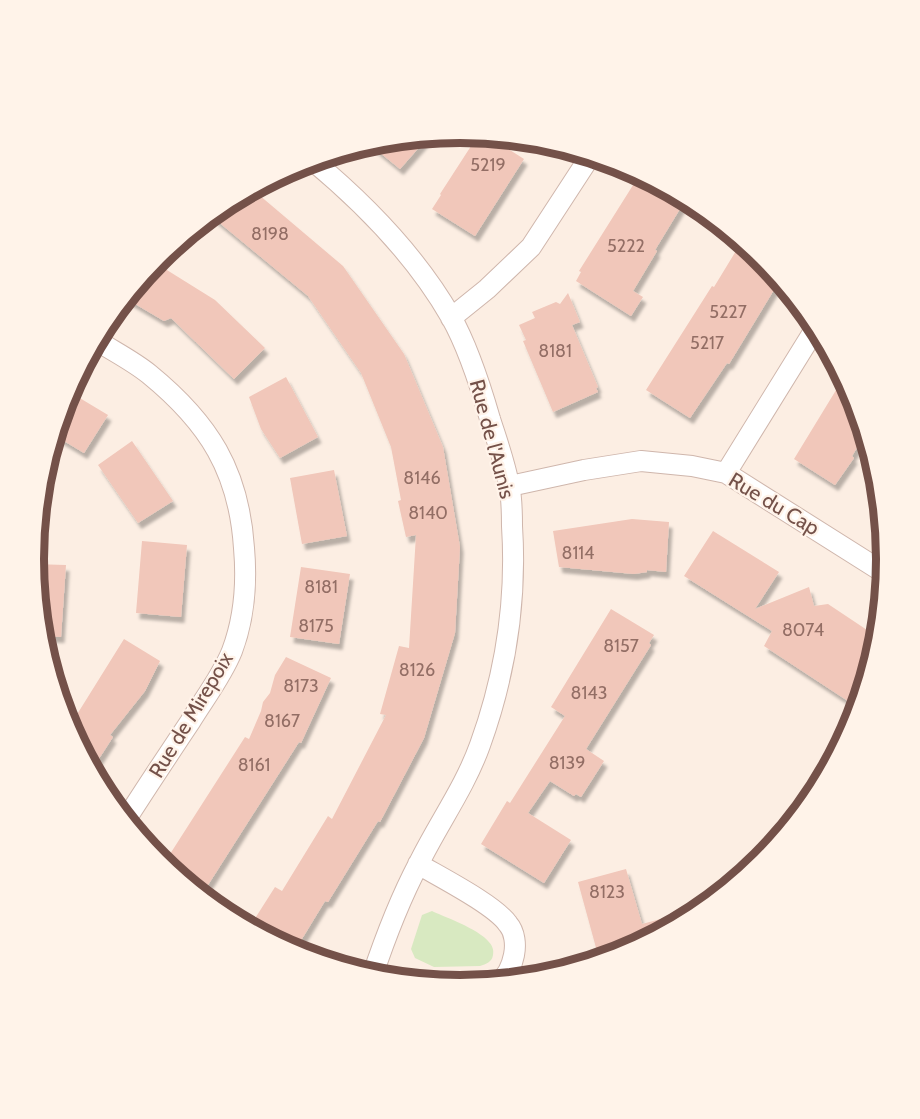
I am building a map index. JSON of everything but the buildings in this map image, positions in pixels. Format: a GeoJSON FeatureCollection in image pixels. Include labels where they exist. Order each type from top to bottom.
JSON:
{"type":"FeatureCollection","features":[{"type":"Feature","properties":{"kind":"street"},"geometry":{"type":"LineString","coordinates":[[452,318],[487,290],[531,247],[586,163]]}},
{"type":"Feature","properties":{"kind":"street","name":"Rue de l'Aunis"},"geometry":{"type":"LineString","coordinates":[[321,167],[343,185],[386,231],[421,272],[452,318],[481,389],[510,486],[513,599],[506,658],[479,748],[418,864],[395,915],[376,967]]}},
{"type":"Feature","properties":{"kind":"street"},"geometry":{"type":"LineString","coordinates":[[726,473],[811,336]]}},
{"type":"Feature","properties":{"kind":"street","name":"Rue de Mirepoix"},"geometry":{"type":"LineString","coordinates":[[103,345],[148,373],[186,408],[218,449],[233,484],[242,521],[246,567],[242,613],[231,651],[212,688],[130,813]]}},
{"type":"Feature","properties":{"kind":"street","name":"Rue du Cap"},"geometry":{"type":"LineString","coordinates":[[510,486],[584,470],[641,461],[692,466],[726,473],[876,568]]}},
{"type":"Feature","properties":{"kind":"street"},"geometry":{"type":"LineString","coordinates":[[418,864],[494,910],[509,924],[516,944],[513,963],[507,973]]}},
{"type":"Feature","properties":{"kind":"green space"},"geometry":{"type":"Polygon","coordinates":[[[432,911],[480,934],[493,948],[490,961],[480,966],[434,967],[415,958],[411,949],[422,915],[432,911]]]}}]}
